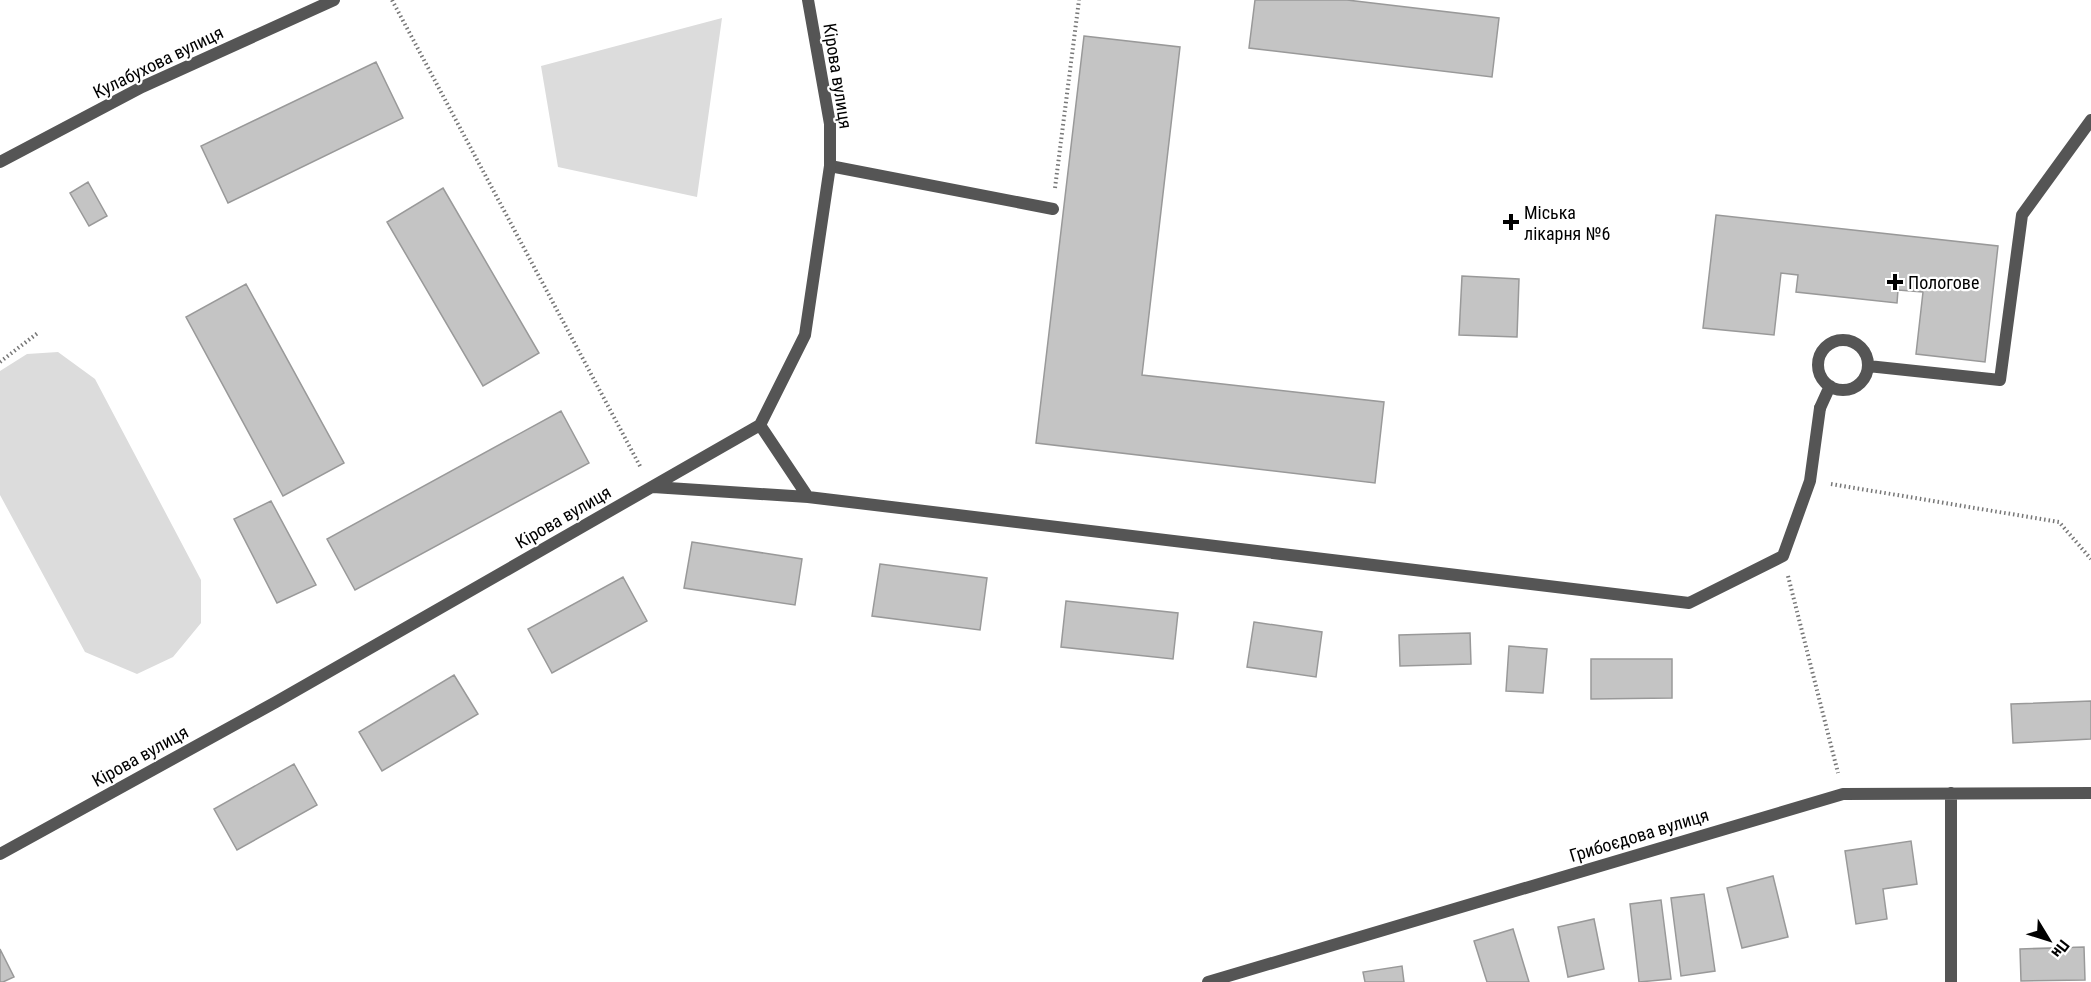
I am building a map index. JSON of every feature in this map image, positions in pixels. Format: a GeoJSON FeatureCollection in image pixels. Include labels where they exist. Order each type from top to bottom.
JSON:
{"type":"FeatureCollection","features":[{"type":"Feature","properties":{"kind":"street","name":"Кулабухова вулиця"},"geometry":{"type":"LineString","coordinates":[[0,162],[142,87],[334,0]]}},
{"type":"Feature","properties":{"kind":"street","name":"Кірова вулиця"},"geometry":{"type":"LineString","coordinates":[[0,854],[276,702],[760,425],[805,335],[830,166],[830,124],[808,0]]}},
{"type":"Feature","properties":{"kind":"street"},"geometry":{"type":"LineString","coordinates":[[1868,366],[2000,380],[2022,215],[2091,120]]}},
{"type":"Feature","properties":{"kind":"street"},"geometry":{"type":"LineString","coordinates":[[830,166],[1053,209]]}},
{"type":"Feature","properties":{"kind":"street"},"geometry":{"type":"LineString","coordinates":[[1850,340],[1858,344],[1868,357],[1868,366],[1863,381],[1856,386],[1841,390],[1830,386],[1821,377],[1818,360],[1821,352],[1834,341],[1850,340]]}},
{"type":"Feature","properties":{"kind":"street"},"geometry":{"type":"LineString","coordinates":[[652,487],[808,497],[1689,603],[1783,556],[1810,481],[1820,408],[1830,386]]}},
{"type":"Feature","properties":{"kind":"street"},"geometry":{"type":"LineString","coordinates":[[760,425],[808,497]]}},
{"type":"Feature","properties":{"kind":"street"},"geometry":{"type":"LineString","coordinates":[[1951,793],[1951,982]]}},
{"type":"Feature","properties":{"kind":"street","name":"Грибоєдова вулиця"},"geometry":{"type":"LineString","coordinates":[[1208,982],[1843,794],[2091,793]]}},
{"type":"Feature","properties":{"kind":"path"},"geometry":{"type":"LineString","coordinates":[[392,0],[652,487]]}},
{"type":"Feature","properties":{"kind":"path"},"geometry":{"type":"LineString","coordinates":[[1053,209],[1079,0]]}},
{"type":"Feature","properties":{"kind":"path"},"geometry":{"type":"LineString","coordinates":[[0,362],[39,332]]}},
{"type":"Feature","properties":{"kind":"path"},"geometry":{"type":"LineString","coordinates":[[1810,481],[2059,522],[2091,559]]}},
{"type":"Feature","properties":{"kind":"path"},"geometry":{"type":"LineString","coordinates":[[1783,556],[1843,794]]}},
{"type":"Feature","properties":{"kind":"shaded area"},"geometry":{"type":"Polygon","coordinates":[[[722,18],[697,197],[558,167],[541,66],[722,18]]]}},
{"type":"Feature","properties":{"kind":"shaded area"},"geometry":{"type":"Polygon","coordinates":[[[58,352],[95,379],[201,580],[201,623],[173,657],[137,674],[85,652],[0,495],[0,371],[27,354],[58,352]]]}},
{"type":"Feature","properties":{"kind":"building"},"geometry":{"type":"Polygon","coordinates":[[[1255,0],[1347,0],[1499,18],[1492,77],[1249,48],[1255,0]]]}},
{"type":"Feature","properties":{"kind":"building"},"geometry":{"type":"Polygon","coordinates":[[[1084,36],[1180,47],[1142,375],[1384,402],[1375,483],[1036,443],[1084,36]]]}},
{"type":"Feature","properties":{"kind":"building"},"geometry":{"type":"Polygon","coordinates":[[[376,62],[403,118],[228,203],[201,146],[376,62]]]}},
{"type":"Feature","properties":{"kind":"building"},"geometry":{"type":"Polygon","coordinates":[[[88,182],[107,216],[89,226],[70,193],[88,182]]]}},
{"type":"Feature","properties":{"kind":"building"},"geometry":{"type":"Polygon","coordinates":[[[443,188],[539,353],[483,386],[387,222],[443,188]]]}},
{"type":"Feature","properties":{"kind":"building","name":"Пологове"},"geometry":{"type":"Polygon","coordinates":[[[1716,215],[1998,246],[1985,362],[1916,354],[1923,292],[1898,290],[1897,303],[1796,292],[1798,275],[1781,273],[1774,335],[1703,328],[1716,215]]]}},
{"type":"Feature","properties":{"kind":"building"},"geometry":{"type":"Polygon","coordinates":[[[1462,276],[1519,279],[1517,337],[1459,335],[1462,276]]]}},
{"type":"Feature","properties":{"kind":"building"},"geometry":{"type":"Polygon","coordinates":[[[246,284],[344,463],[283,496],[186,317],[246,284]]]}},
{"type":"Feature","properties":{"kind":"building"},"geometry":{"type":"Polygon","coordinates":[[[561,411],[589,463],[355,590],[327,539],[561,411]]]}},
{"type":"Feature","properties":{"kind":"building"},"geometry":{"type":"Polygon","coordinates":[[[271,501],[316,585],[277,603],[234,519],[271,501]]]}},
{"type":"Feature","properties":{"kind":"building"},"geometry":{"type":"Polygon","coordinates":[[[692,542],[802,559],[795,605],[684,588],[692,542]]]}},
{"type":"Feature","properties":{"kind":"building"},"geometry":{"type":"Polygon","coordinates":[[[880,564],[987,578],[980,630],[872,616],[880,564]]]}},
{"type":"Feature","properties":{"kind":"building"},"geometry":{"type":"Polygon","coordinates":[[[623,577],[647,621],[552,673],[528,629],[623,577]]]}},
{"type":"Feature","properties":{"kind":"building"},"geometry":{"type":"Polygon","coordinates":[[[1066,601],[1178,613],[1173,659],[1061,647],[1066,601]]]}},
{"type":"Feature","properties":{"kind":"building"},"geometry":{"type":"Polygon","coordinates":[[[1254,622],[1322,632],[1316,677],[1247,667],[1254,622]]]}},
{"type":"Feature","properties":{"kind":"building"},"geometry":{"type":"Polygon","coordinates":[[[1470,633],[1471,664],[1400,666],[1399,635],[1470,633]]]}},
{"type":"Feature","properties":{"kind":"building"},"geometry":{"type":"Polygon","coordinates":[[[1509,646],[1547,649],[1543,693],[1506,691],[1509,646]]]}},
{"type":"Feature","properties":{"kind":"building"},"geometry":{"type":"Polygon","coordinates":[[[1591,659],[1672,659],[1672,698],[1591,699],[1591,659]]]}},
{"type":"Feature","properties":{"kind":"building"},"geometry":{"type":"Polygon","coordinates":[[[454,675],[478,714],[382,771],[359,732],[454,675]]]}},
{"type":"Feature","properties":{"kind":"building"},"geometry":{"type":"Polygon","coordinates":[[[2091,701],[2091,739],[2013,743],[2011,704],[2091,701]]]}},
{"type":"Feature","properties":{"kind":"building"},"geometry":{"type":"Polygon","coordinates":[[[294,764],[317,805],[237,850],[214,809],[294,764]]]}},
{"type":"Feature","properties":{"kind":"building"},"geometry":{"type":"Polygon","coordinates":[[[1911,841],[1917,884],[1883,889],[1887,919],[1856,924],[1845,851],[1911,841]]]}},
{"type":"Feature","properties":{"kind":"building"},"geometry":{"type":"Polygon","coordinates":[[[1773,876],[1788,937],[1742,948],[1727,888],[1773,876]]]}},
{"type":"Feature","properties":{"kind":"building"},"geometry":{"type":"Polygon","coordinates":[[[1704,894],[1715,971],[1681,976],[1671,898],[1704,894]]]}},
{"type":"Feature","properties":{"kind":"building"},"geometry":{"type":"Polygon","coordinates":[[[1661,900],[1671,979],[1639,982],[1630,904],[1661,900]]]}},
{"type":"Feature","properties":{"kind":"building"},"geometry":{"type":"Polygon","coordinates":[[[1594,919],[1604,969],[1568,977],[1558,927],[1594,919]]]}},
{"type":"Feature","properties":{"kind":"building"},"geometry":{"type":"Polygon","coordinates":[[[1513,929],[1529,982],[1487,982],[1474,941],[1513,929]]]}},
{"type":"Feature","properties":{"kind":"building"},"geometry":{"type":"Polygon","coordinates":[[[2084,947],[2085,980],[2021,981],[2020,949],[2084,947]]]}},
{"type":"Feature","properties":{"kind":"building"},"geometry":{"type":"Polygon","coordinates":[[[0,949],[14,977],[3,982],[0,982],[0,949]]]}},
{"type":"Feature","properties":{"kind":"building"},"geometry":{"type":"Polygon","coordinates":[[[1402,966],[1404,982],[1365,982],[1363,972],[1402,966]]]}},
{"type":"Feature","properties":{"kind":"place","name":"Міська лікарня №6"},"geometry":{"type":"Point","coordinates":[1511,222]}},
{"type":"Feature","properties":{"kind":"place","name":"Пологове"},"geometry":{"type":"Point","coordinates":[1895,282]}}]}
